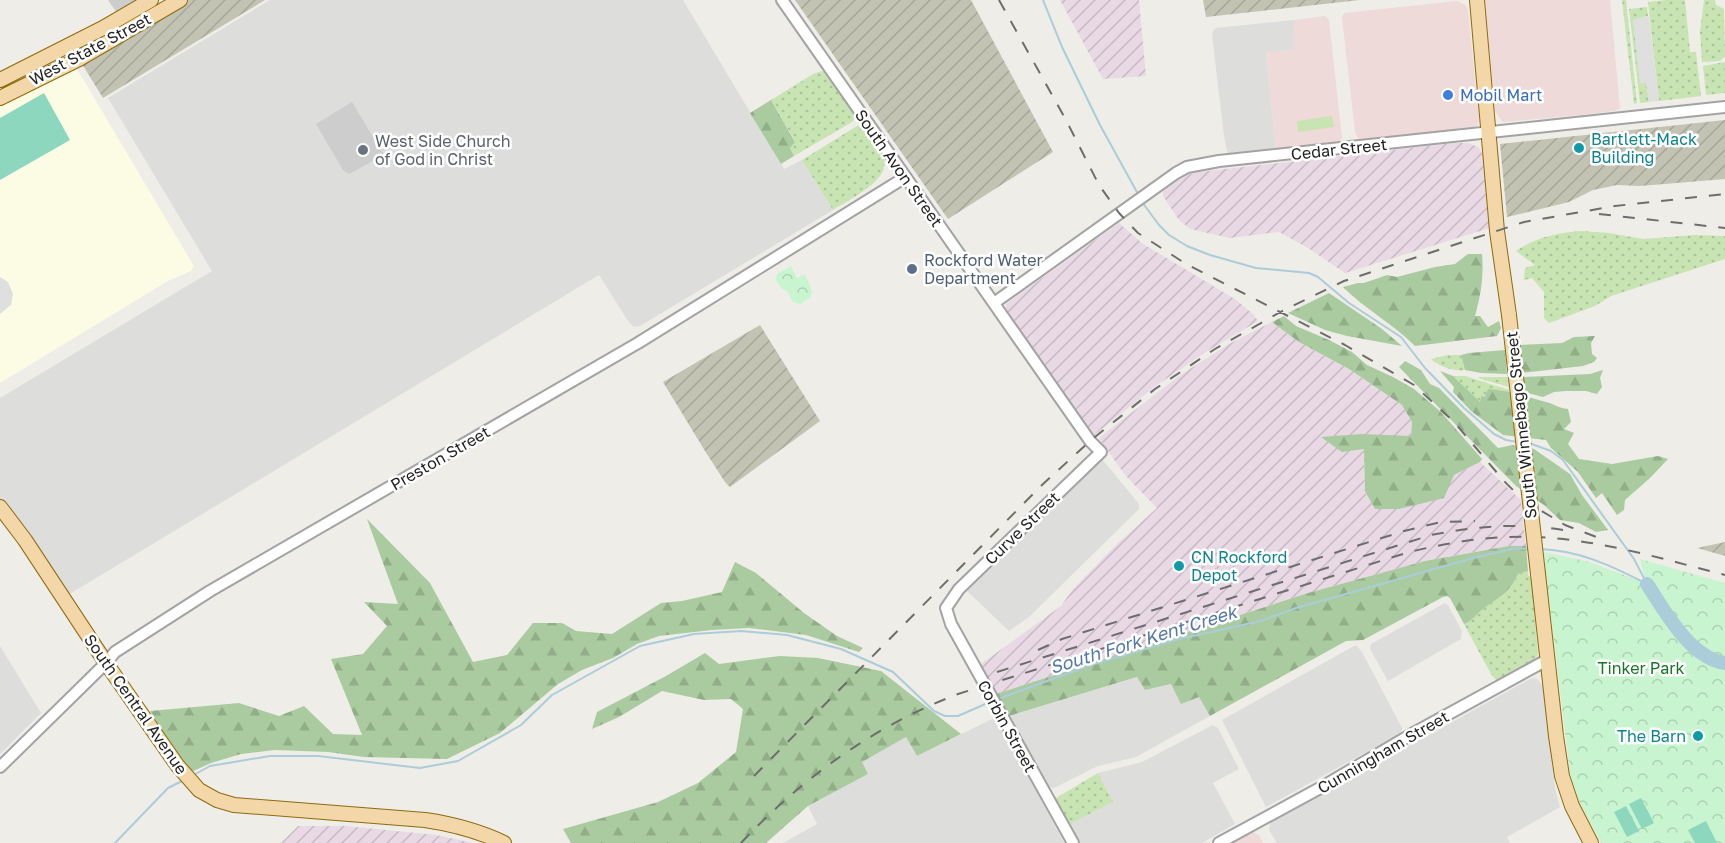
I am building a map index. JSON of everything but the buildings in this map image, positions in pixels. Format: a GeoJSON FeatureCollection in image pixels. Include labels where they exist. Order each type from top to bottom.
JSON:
{"type":"FeatureCollection","features":[{"type":"Feature","properties":{"kind":"main road","name":"West State Street"},"geometry":{"type":"LineString","coordinates":[[0,80],[93,34],[151,0]]}},
{"type":"Feature","properties":{"kind":"main road","name":"West State Street"},"geometry":{"type":"LineString","coordinates":[[0,98],[79,59],[180,0]]}},
{"type":"Feature","properties":{"kind":"main road","name":"South Winnebago Street"},"geometry":{"type":"LineString","coordinates":[[1477,0],[1497,231],[1509,315],[1562,776],[1572,806],[1591,843]]}},
{"type":"Feature","properties":{"kind":"main road","name":"South Central Avenue"},"geometry":{"type":"LineString","coordinates":[[0,507],[25,540],[177,765],[199,790],[217,800],[234,805],[441,822],[473,830],[504,843]]}},
{"type":"Feature","properties":{"kind":"street","name":"South Avon Street"},"geometry":{"type":"LineString","coordinates":[[782,0],[904,178],[1090,441],[1101,452]]}},
{"type":"Feature","properties":{"kind":"street","name":"Cedar Street"},"geometry":{"type":"LineString","coordinates":[[994,303],[1154,188],[1187,167],[1220,161],[1725,106]]}},
{"type":"Feature","properties":{"kind":"street","name":"Preston Street"},"geometry":{"type":"LineString","coordinates":[[0,767],[115,652],[210,591],[638,343],[904,178]]}},
{"type":"Feature","properties":{"kind":"street","name":"Curve Street"},"geometry":{"type":"LineString","coordinates":[[946,608],[959,589],[1101,452]]}},
{"type":"Feature","properties":{"kind":"street","name":"Corbin Street"},"geometry":{"type":"LineString","coordinates":[[946,608],[948,618],[1072,843]]}},
{"type":"Feature","properties":{"kind":"street","name":"Cunningham Street"},"geometry":{"type":"LineString","coordinates":[[1219,843],[1547,660]]}},
{"type":"Feature","properties":{"kind":"shaded area"},"geometry":{"type":"Polygon","coordinates":[[[108,0],[142,0],[117,13],[108,0]]]}},
{"type":"Feature","properties":{"kind":"shaded area"},"geometry":{"type":"Polygon","coordinates":[[[176,0],[265,0],[103,98],[79,59],[176,0]]]}},
{"type":"Feature","properties":{"kind":"shaded area"},"geometry":{"type":"Polygon","coordinates":[[[270,0],[683,0],[784,169],[802,160],[833,210],[640,326],[634,327],[628,321],[599,275],[68,595],[0,499],[0,398],[212,271],[108,98],[270,0]]]}},
{"type":"Feature","properties":{"kind":"shaded area"},"geometry":{"type":"Polygon","coordinates":[[[795,0],[971,0],[1053,152],[948,219],[795,0]]]}},
{"type":"Feature","properties":{"kind":"shaded area"},"geometry":{"type":"Polygon","coordinates":[[[1060,0],[1139,0],[1146,76],[1103,79],[1060,0]]]}},
{"type":"Feature","properties":{"kind":"shaded area"},"geometry":{"type":"Polygon","coordinates":[[[1203,0],[1360,0],[1206,17],[1203,0]]]}},
{"type":"Feature","properties":{"kind":"shaded area"},"geometry":{"type":"Polygon","coordinates":[[[1485,0],[1610,0],[1620,109],[1503,122],[1495,112],[1485,0]]]}},
{"type":"Feature","properties":{"kind":"shaded area"},"geometry":{"type":"Polygon","coordinates":[[[1457,1],[1465,5],[1468,10],[1478,125],[1363,141],[1358,138],[1355,132],[1342,17],[1344,13],[1457,1]]]}},
{"type":"Feature","properties":{"kind":"shaded area"},"geometry":{"type":"Polygon","coordinates":[[[1325,16],[1329,20],[1342,138],[1338,143],[1276,151],[1266,52],[1295,50],[1294,20],[1325,16]]]}},
{"type":"Feature","properties":{"kind":"shaded area"},"geometry":{"type":"Polygon","coordinates":[[[1649,16],[1659,101],[1649,102],[1646,82],[1640,83],[1633,20],[1649,16]]]}},
{"type":"Feature","properties":{"kind":"shaded area"},"geometry":{"type":"Polygon","coordinates":[[[1294,20],[1296,50],[1266,53],[1276,151],[1230,155],[1224,136],[1213,31],[1216,28],[1294,20]]]}},
{"type":"Feature","properties":{"kind":"shaded area"},"geometry":{"type":"Polygon","coordinates":[[[70,69],[77,70],[80,74],[194,266],[191,271],[168,281],[0,383],[0,105],[70,69]]]}},
{"type":"Feature","properties":{"kind":"shaded area"},"geometry":{"type":"Polygon","coordinates":[[[352,102],[384,155],[349,174],[343,170],[316,124],[352,102]]]}},
{"type":"Feature","properties":{"kind":"shaded area"},"geometry":{"type":"Polygon","coordinates":[[[1725,120],[1725,179],[1640,186],[1617,185],[1593,190],[1569,202],[1507,217],[1500,144],[1725,120]]]}},
{"type":"Feature","properties":{"kind":"shaded area"},"geometry":{"type":"Polygon","coordinates":[[[1468,143],[1478,147],[1484,156],[1493,227],[1345,273],[1279,232],[1230,238],[1190,229],[1179,220],[1163,196],[1163,191],[1186,175],[1199,172],[1468,143]]]}},
{"type":"Feature","properties":{"kind":"shaded area"},"geometry":{"type":"Polygon","coordinates":[[[1119,223],[1143,244],[1235,299],[1258,321],[1157,385],[1093,436],[1014,322],[1006,304],[1119,223]]]}},
{"type":"Feature","properties":{"kind":"shaded area"},"geometry":{"type":"Polygon","coordinates":[[[0,277],[8,282],[13,294],[11,305],[0,314],[0,277]]]}},
{"type":"Feature","properties":{"kind":"shaded area"},"geometry":{"type":"Polygon","coordinates":[[[1272,322],[1299,342],[1349,369],[1402,405],[1412,422],[1411,436],[1397,436],[1364,448],[1365,491],[1454,475],[1480,462],[1521,500],[1526,546],[1509,546],[1425,561],[1308,593],[996,694],[981,664],[1061,606],[1073,589],[1116,545],[1157,508],[1125,475],[1099,438],[1179,376],[1229,344],[1272,322]]]}},
{"type":"Feature","properties":{"kind":"shaded area"},"geometry":{"type":"Polygon","coordinates":[[[760,325],[820,421],[730,487],[663,382],[760,325]]]}},
{"type":"Feature","properties":{"kind":"shaded area"},"geometry":{"type":"Polygon","coordinates":[[[1102,459],[1139,504],[1139,509],[1029,617],[1009,631],[967,591],[1102,459]]]}},
{"type":"Feature","properties":{"kind":"shaded area"},"geometry":{"type":"Polygon","coordinates":[[[1725,542],[1725,556],[1697,548],[1725,542]]]}},
{"type":"Feature","properties":{"kind":"shaded area"},"geometry":{"type":"Polygon","coordinates":[[[1445,603],[1462,631],[1461,639],[1388,681],[1370,649],[1371,644],[1445,603]]]}},
{"type":"Feature","properties":{"kind":"shaded area"},"geometry":{"type":"Polygon","coordinates":[[[0,646],[41,713],[0,754],[0,646]]]}},
{"type":"Feature","properties":{"kind":"shaded area"},"geometry":{"type":"Polygon","coordinates":[[[1354,646],[1362,652],[1402,728],[1401,733],[1266,807],[1222,720],[1354,646]]]}},
{"type":"Feature","properties":{"kind":"shaded area"},"geometry":{"type":"Polygon","coordinates":[[[1138,677],[1145,690],[1171,684],[1199,697],[1210,716],[1136,757],[1098,766],[1054,788],[1048,787],[1009,716],[1138,677]]]}},
{"type":"Feature","properties":{"kind":"shaded area"},"geometry":{"type":"Polygon","coordinates":[[[1535,678],[1544,687],[1555,788],[1560,807],[1507,837],[1510,843],[1277,843],[1269,830],[1270,823],[1274,820],[1535,678]]]}},
{"type":"Feature","properties":{"kind":"shaded area"},"geometry":{"type":"Polygon","coordinates":[[[996,717],[1064,843],[783,843],[817,824],[808,806],[868,774],[861,762],[906,737],[917,756],[996,717]]]}},
{"type":"Feature","properties":{"kind":"shaded area"},"geometry":{"type":"Polygon","coordinates":[[[1213,725],[1218,728],[1239,769],[1213,783],[1235,824],[1202,843],[1078,843],[1068,825],[1113,802],[1098,773],[1142,762],[1213,725]]]}},
{"type":"Feature","properties":{"kind":"shaded area"},"geometry":{"type":"Polygon","coordinates":[[[298,826],[346,826],[436,835],[474,843],[281,843],[298,826]]]}},
{"type":"Feature","properties":{"kind":"shaded area"},"geometry":{"type":"Polygon","coordinates":[[[1253,832],[1259,835],[1263,843],[1232,843],[1253,832]]]}},
{"type":"Feature","properties":{"kind":"green space"},"geometry":{"type":"Polygon","coordinates":[[[1622,0],[1626,0],[1637,103],[1634,104],[1622,0]]]}},
{"type":"Feature","properties":{"kind":"green space"},"geometry":{"type":"Polygon","coordinates":[[[1685,0],[1690,52],[1696,52],[1701,96],[1659,101],[1648,2],[1685,0]]]}},
{"type":"Feature","properties":{"kind":"green space"},"geometry":{"type":"Polygon","coordinates":[[[1704,0],[1715,0],[1716,5],[1724,9],[1725,56],[1720,61],[1702,62],[1700,32],[1704,0]]]}},
{"type":"Feature","properties":{"kind":"green space"},"geometry":{"type":"Polygon","coordinates":[[[1647,7],[1648,16],[1633,20],[1641,83],[1646,82],[1649,102],[1640,103],[1629,9],[1647,7]]]}},
{"type":"Feature","properties":{"kind":"green space"},"geometry":{"type":"Polygon","coordinates":[[[1725,62],[1725,93],[1706,95],[1703,66],[1725,62]]]}},
{"type":"Feature","properties":{"kind":"green space"},"geometry":{"type":"Polygon","coordinates":[[[822,71],[826,73],[856,117],[852,122],[794,156],[790,148],[795,141],[771,100],[813,74],[822,71]]]}},
{"type":"Feature","properties":{"kind":"green space"},"geometry":{"type":"Polygon","coordinates":[[[44,93],[70,140],[0,180],[0,118],[44,93]]]}},
{"type":"Feature","properties":{"kind":"green space"},"geometry":{"type":"Polygon","coordinates":[[[771,100],[795,142],[790,148],[794,156],[781,164],[750,113],[771,100]]]}},
{"type":"Feature","properties":{"kind":"green space"},"geometry":{"type":"Polygon","coordinates":[[[1332,116],[1334,127],[1298,132],[1297,121],[1332,116]]]}},
{"type":"Feature","properties":{"kind":"green space"},"geometry":{"type":"Polygon","coordinates":[[[857,126],[863,126],[878,146],[883,155],[884,167],[881,175],[866,189],[833,210],[802,160],[857,126]]]}},
{"type":"Feature","properties":{"kind":"green space"},"geometry":{"type":"Polygon","coordinates":[[[1581,231],[1643,239],[1695,235],[1725,236],[1725,259],[1611,296],[1595,306],[1549,323],[1544,318],[1544,292],[1532,278],[1524,280],[1525,268],[1535,265],[1516,251],[1531,242],[1547,237],[1581,231]]]}},
{"type":"Feature","properties":{"kind":"green space"},"geometry":{"type":"Polygon","coordinates":[[[1468,254],[1482,254],[1482,285],[1475,316],[1480,316],[1488,327],[1499,321],[1501,328],[1497,336],[1415,346],[1343,287],[1387,275],[1397,277],[1455,264],[1468,254]]]}},
{"type":"Feature","properties":{"kind":"green space"},"geometry":{"type":"Polygon","coordinates":[[[791,266],[797,278],[805,274],[812,291],[810,298],[800,304],[793,302],[787,291],[782,289],[776,280],[777,274],[791,266]]]}},
{"type":"Feature","properties":{"kind":"green space"},"geometry":{"type":"Polygon","coordinates":[[[1329,293],[1382,329],[1402,346],[1325,330],[1288,313],[1329,293]]]}},
{"type":"Feature","properties":{"kind":"green space"},"geometry":{"type":"Polygon","coordinates":[[[1284,316],[1296,326],[1352,352],[1367,365],[1414,389],[1441,412],[1482,459],[1480,462],[1454,475],[1444,498],[1399,509],[1375,509],[1365,491],[1364,449],[1342,452],[1321,437],[1361,434],[1411,436],[1412,422],[1402,405],[1349,369],[1299,342],[1272,322],[1284,316]]]}},
{"type":"Feature","properties":{"kind":"green space"},"geometry":{"type":"Polygon","coordinates":[[[1595,336],[1591,343],[1592,354],[1597,358],[1594,362],[1583,366],[1522,373],[1519,345],[1562,343],[1574,337],[1595,336]]]}},
{"type":"Feature","properties":{"kind":"green space"},"geometry":{"type":"Polygon","coordinates":[[[1505,350],[1507,374],[1465,370],[1461,355],[1505,350]]]}},
{"type":"Feature","properties":{"kind":"green space"},"geometry":{"type":"Polygon","coordinates":[[[1461,355],[1465,370],[1447,368],[1431,359],[1461,355]]]}},
{"type":"Feature","properties":{"kind":"green space"},"geometry":{"type":"Polygon","coordinates":[[[1405,361],[1421,370],[1430,384],[1439,388],[1498,448],[1513,445],[1534,449],[1570,474],[1582,495],[1608,530],[1596,532],[1579,523],[1560,520],[1544,505],[1516,486],[1399,367],[1405,361]]]}},
{"type":"Feature","properties":{"kind":"green space"},"geometry":{"type":"Polygon","coordinates":[[[1603,370],[1600,378],[1602,387],[1597,394],[1586,391],[1566,391],[1554,392],[1543,397],[1524,392],[1522,377],[1590,374],[1603,370]]]}},
{"type":"Feature","properties":{"kind":"green space"},"geometry":{"type":"Polygon","coordinates":[[[1440,371],[1453,376],[1480,402],[1481,396],[1485,397],[1488,389],[1517,394],[1568,409],[1571,422],[1564,429],[1574,433],[1568,444],[1579,459],[1612,464],[1658,456],[1668,459],[1625,500],[1624,510],[1617,515],[1602,493],[1596,498],[1578,472],[1551,448],[1546,440],[1503,435],[1471,411],[1453,392],[1454,387],[1440,371]]]}},
{"type":"Feature","properties":{"kind":"green space"},"geometry":{"type":"Polygon","coordinates":[[[1453,376],[1465,376],[1509,390],[1509,393],[1493,391],[1485,397],[1481,396],[1480,402],[1472,397],[1453,376]]]}},
{"type":"Feature","properties":{"kind":"green space"},"geometry":{"type":"Polygon","coordinates":[[[1478,377],[1508,377],[1509,387],[1481,379],[1478,377]]]}},
{"type":"Feature","properties":{"kind":"green space"},"geometry":{"type":"Polygon","coordinates":[[[367,519],[430,583],[473,662],[507,655],[533,623],[562,623],[576,631],[612,634],[661,603],[722,592],[735,562],[756,573],[804,613],[837,636],[863,648],[859,652],[806,635],[749,628],[659,636],[582,670],[558,684],[500,733],[447,759],[364,757],[328,752],[275,750],[241,754],[191,772],[150,711],[239,703],[279,716],[304,706],[333,734],[362,735],[331,659],[363,654],[387,626],[364,602],[398,604],[367,519]]]}},
{"type":"Feature","properties":{"kind":"green space"},"geometry":{"type":"Polygon","coordinates":[[[1509,546],[1526,546],[1528,571],[1518,574],[1507,591],[1467,623],[1464,624],[1450,598],[1443,597],[1363,640],[1346,641],[1210,716],[1199,697],[1181,704],[1171,684],[1145,690],[1137,677],[1009,716],[996,694],[1308,593],[1425,561],[1509,546]]]}},
{"type":"Feature","properties":{"kind":"green space","name":"Tinker Park"},"geometry":{"type":"Polygon","coordinates":[[[1543,552],[1586,561],[1646,583],[1640,559],[1725,583],[1725,843],[1601,843],[1575,794],[1570,773],[1543,552]]]}},
{"type":"Feature","properties":{"kind":"green space"},"geometry":{"type":"Polygon","coordinates":[[[1528,571],[1531,577],[1538,654],[1535,660],[1497,681],[1464,624],[1507,591],[1518,574],[1528,571]]]}},
{"type":"Feature","properties":{"kind":"green space"},"geometry":{"type":"Polygon","coordinates":[[[705,653],[719,664],[780,656],[818,658],[881,671],[961,734],[917,756],[906,737],[862,762],[868,774],[808,806],[766,843],[571,843],[563,829],[658,802],[698,783],[736,752],[743,709],[731,699],[704,700],[662,691],[619,717],[592,729],[597,712],[705,653]]]}},
{"type":"Feature","properties":{"kind":"green space"},"geometry":{"type":"Polygon","coordinates":[[[1098,773],[1113,802],[1068,825],[1056,798],[1098,773]]]}},
{"type":"Feature","properties":{"kind":"green space"},"geometry":{"type":"Polygon","coordinates":[[[1641,798],[1654,823],[1642,829],[1629,804],[1641,798]]]}},
{"type":"Feature","properties":{"kind":"green space"},"geometry":{"type":"Polygon","coordinates":[[[1626,806],[1639,831],[1627,837],[1614,812],[1626,806]]]}},
{"type":"Feature","properties":{"kind":"green space"},"geometry":{"type":"Polygon","coordinates":[[[1706,821],[1717,843],[1695,843],[1688,830],[1706,821]]]}},
{"type":"Feature","properties":{"kind":"waterway"},"geometry":{"type":"LineString","coordinates":[[1043,0],[1062,47],[1100,125],[1138,194]]}},
{"type":"Feature","properties":{"kind":"waterway"},"geometry":{"type":"LineString","coordinates":[[1142,202],[1169,235],[1187,246],[1256,268],[1309,273],[1318,277],[1349,303],[1401,337],[1425,368],[1464,408],[1494,434],[1517,442]]}},
{"type":"Feature","properties":{"kind":"waterway"},"geometry":{"type":"LineString","coordinates":[[1529,443],[1551,451],[1563,460],[1634,559],[1646,582]]}},
{"type":"Feature","properties":{"kind":"waterway","name":"South Fork Kent Creek"},"geometry":{"type":"LineString","coordinates":[[998,699],[1091,665],[1179,639],[1261,621],[1296,608],[1477,557],[1516,548],[1531,549]]}},
{"type":"Feature","properties":{"kind":"waterway","name":"South Fork Kent Creek"},"geometry":{"type":"LineString","coordinates":[[1539,549],[1582,556],[1608,565],[1647,584]]}},
{"type":"Feature","properties":{"kind":"waterway"},"geometry":{"type":"LineString","coordinates":[[1647,584],[1670,620],[1690,643],[1712,659],[1725,663]]}},
{"type":"Feature","properties":{"kind":"waterway","name":"South Fork Kent Creek"},"geometry":{"type":"LineString","coordinates":[[192,776],[210,766],[270,756],[318,756],[420,768],[458,761],[521,725],[552,695],[640,646],[694,634],[741,631],[787,635],[841,649],[893,672],[934,711],[945,716],[958,716],[990,702]]}},
{"type":"Feature","properties":{"kind":"waterway","name":"South Fork Kent Creek"},"geometry":{"type":"LineString","coordinates":[[115,843],[168,788],[184,780]]}},
{"type":"Feature","properties":{"kind":"railway"},"geometry":{"type":"LineString","coordinates":[[999,0],[1066,120],[1099,185],[1119,213],[1138,233],[1186,264],[1345,345],[1414,385],[1454,422],[1515,492],[1565,525],[1599,538]]}},
{"type":"Feature","properties":{"kind":"railway"},"geometry":{"type":"LineString","coordinates":[[754,776],[1042,485],[1090,441],[1155,389],[1215,349],[1284,310],[1344,281],[1524,222],[1615,206],[1725,194]]}},
{"type":"Feature","properties":{"kind":"railway"},"geometry":{"type":"LineString","coordinates":[[1599,214],[1725,228]]}},
{"type":"Feature","properties":{"kind":"railway"},"geometry":{"type":"LineString","coordinates":[[1038,650],[1062,639],[1404,531],[1441,522],[1475,521]]}},
{"type":"Feature","properties":{"kind":"railway"},"geometry":{"type":"LineString","coordinates":[[997,672],[1431,535],[1500,526],[1569,531]]}},
{"type":"Feature","properties":{"kind":"railway"},"geometry":{"type":"LineString","coordinates":[[741,843],[789,797],[841,756],[897,722],[927,707],[958,694],[1406,553],[1471,540],[1537,537],[1608,546],[1725,575]]}},
{"type":"Feature","properties":{"kind":"place","name":"Mobil Mart"},"geometry":{"type":"Point","coordinates":[1448,95]}},
{"type":"Feature","properties":{"kind":"place","name":"Bartlett-Mack Building"},"geometry":{"type":"Point","coordinates":[1579,148]}},
{"type":"Feature","properties":{"kind":"place","name":"West Side Church of God in Christ"},"geometry":{"type":"Point","coordinates":[363,150]}},
{"type":"Feature","properties":{"kind":"place","name":"Rockford Water Department"},"geometry":{"type":"Point","coordinates":[912,269]}},
{"type":"Feature","properties":{"kind":"place","name":"CN Rockford Depot"},"geometry":{"type":"Point","coordinates":[1179,566]}},
{"type":"Feature","properties":{"kind":"place","name":"The Barn"},"geometry":{"type":"Point","coordinates":[1698,736]}}]}
